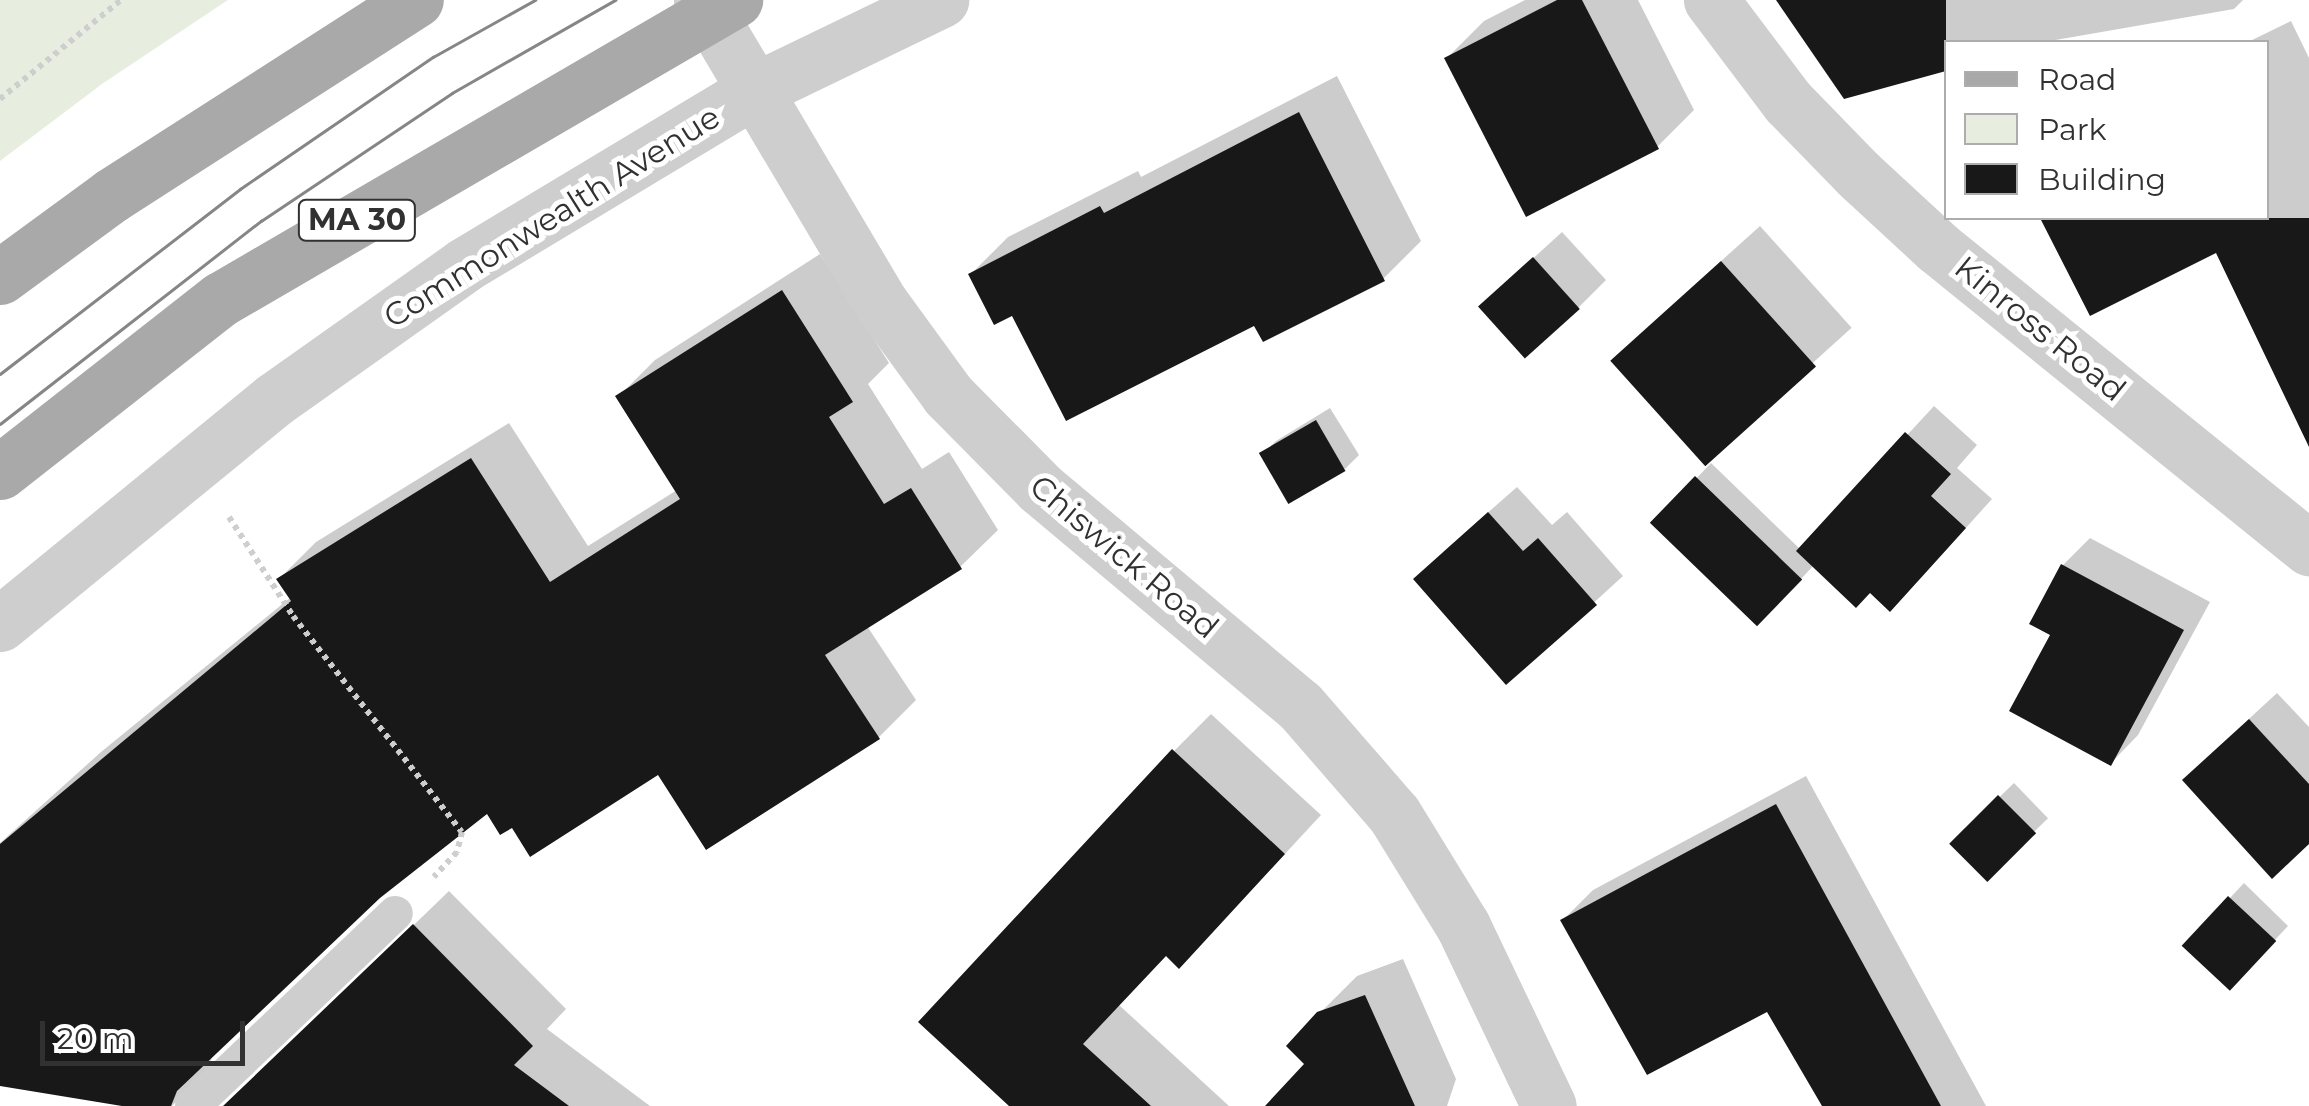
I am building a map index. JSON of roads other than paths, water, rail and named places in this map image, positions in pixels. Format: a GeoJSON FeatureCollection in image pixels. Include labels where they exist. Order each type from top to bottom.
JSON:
{"type":"FeatureCollection","features":[{"type":"Feature","properties":{"kind":"main road"},"geometry":{"type":"LineString","coordinates":[[0,278],[112,195],[416,0]]}},
{"type":"Feature","properties":{"kind":"main road","name":"MA 30"},"geometry":{"type":"LineString","coordinates":[[0,472],[220,300],[716,4]]}},
{"type":"Feature","properties":{"kind":"street","name":"Commonwealth Avenue"},"geometry":{"type":"LineString","coordinates":[[0,624],[275,400],[464,265],[755,90],[941,0]]}},
{"type":"Feature","properties":{"kind":"street","name":"Kinross Road"},"geometry":{"type":"LineString","coordinates":[[1711,0],[1788,102],[1858,174],[1938,247],[2309,548]]}},
{"type":"Feature","properties":{"kind":"street","name":"Chiswick Road"},"geometry":{"type":"LineString","coordinates":[[716,4],[755,90],[881,303],[982,435],[1300,706],[1394,814],[1464,926],[1549,1106]]}},
{"type":"Feature","properties":{"kind":"lane"},"geometry":{"type":"LineString","coordinates":[[192,1106],[395,913]]}},
{"type":"Feature","properties":{"kind":"tram line"},"geometry":{"type":"LineString","coordinates":[[0,374],[240,189],[433,57],[535,0]]}},
{"type":"Feature","properties":{"kind":"tram line"},"geometry":{"type":"LineString","coordinates":[[0,424],[261,221],[452,93],[615,0]]}}]}
